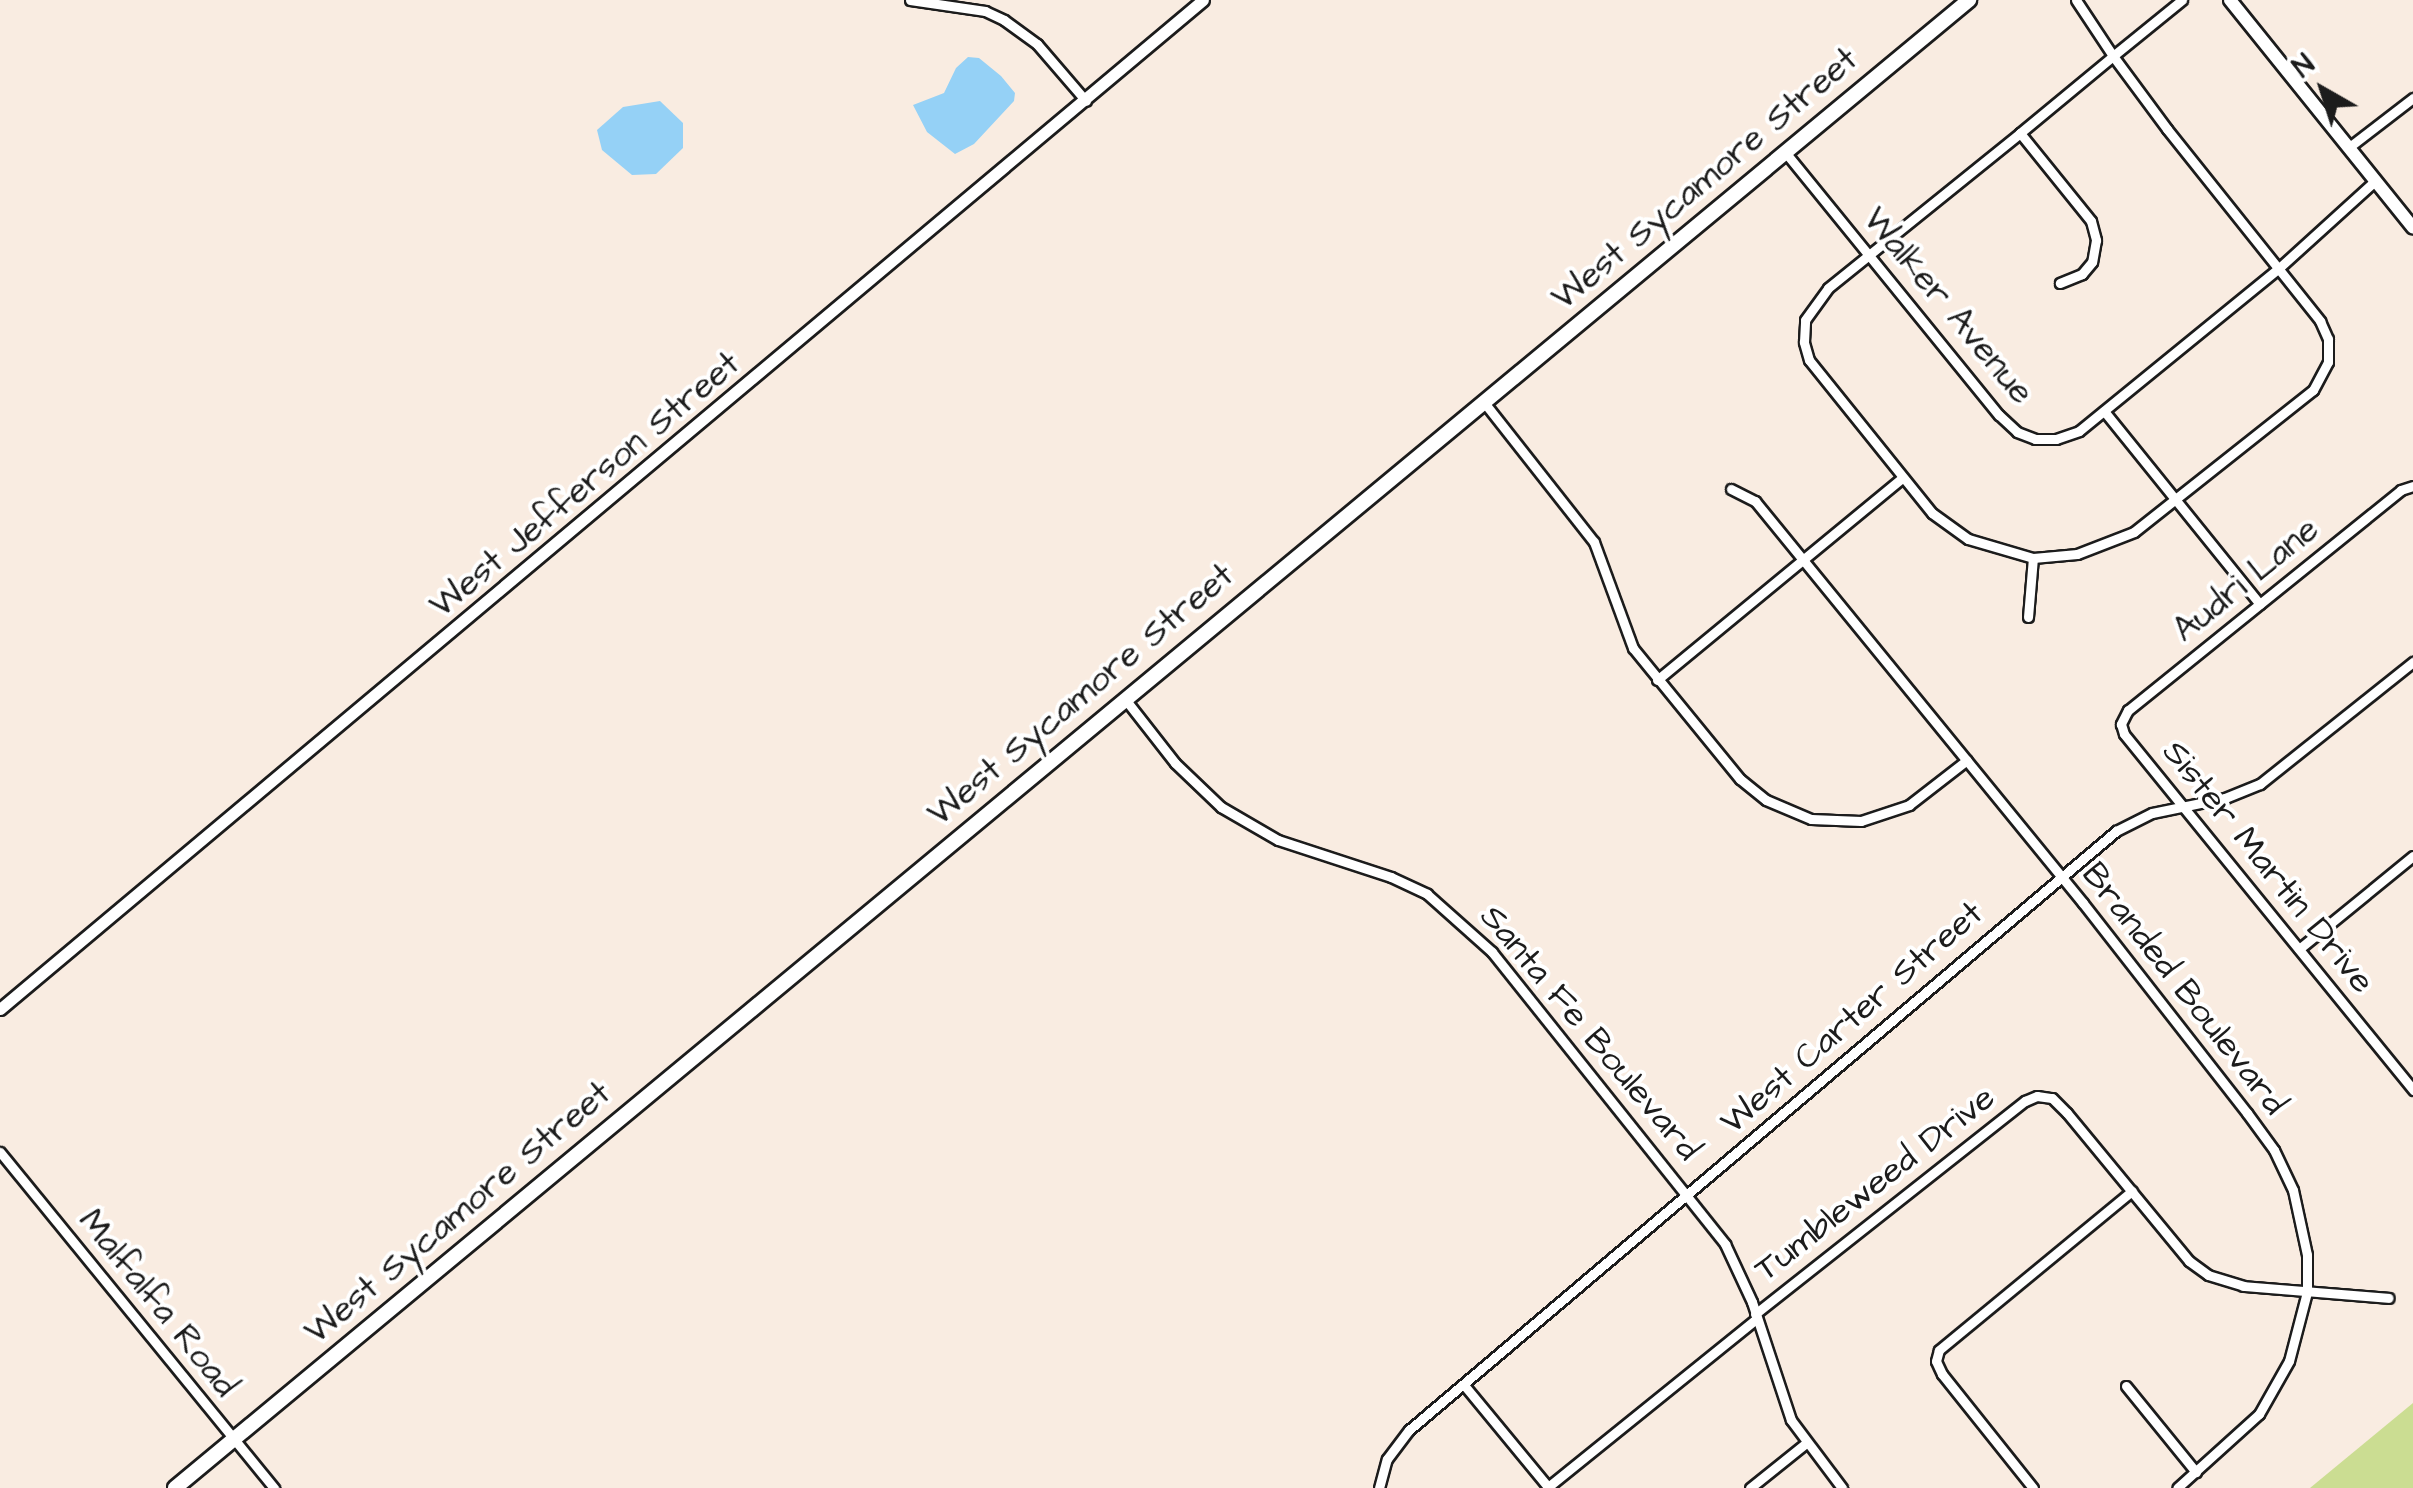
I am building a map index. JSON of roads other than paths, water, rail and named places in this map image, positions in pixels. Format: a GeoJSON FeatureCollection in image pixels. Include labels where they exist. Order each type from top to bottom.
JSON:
{"type":"FeatureCollection","features":[{"type":"Feature","properties":{"kind":"main road","name":"West Sycamore Street"},"geometry":{"type":"LineString","coordinates":[[175,1488],[1969,0]]}},
{"type":"Feature","properties":{"kind":"main road"},"geometry":{"type":"LineString","coordinates":[[2230,0],[2413,228]]}},
{"type":"Feature","properties":{"kind":"street"},"geometry":{"type":"LineString","coordinates":[[910,0],[990,14],[1037,44],[1086,101]]}},
{"type":"Feature","properties":{"kind":"street"},"geometry":{"type":"LineString","coordinates":[[990,14],[996,0]]}},
{"type":"Feature","properties":{"kind":"street","name":"West Jefferson Street"},"geometry":{"type":"LineString","coordinates":[[0,1009],[1203,0]]}},
{"type":"Feature","properties":{"kind":"street"},"geometry":{"type":"LineString","coordinates":[[2076,0],[2113,56],[2320,321],[2328,340],[2328,362],[2313,390],[2177,500],[2113,543],[2077,554],[2033,558],[2006,553],[1957,532],[1932,513],[1809,360],[1804,342],[1810,308],[1869,255],[2113,56],[2182,0]]}},
{"type":"Feature","properties":{"kind":"street"},"geometry":{"type":"LineString","coordinates":[[2348,148],[2413,98]]}},
{"type":"Feature","properties":{"kind":"street"},"geometry":{"type":"LineString","coordinates":[[2020,132],[2091,221],[2096,240],[2092,262],[2082,274],[2060,283]]}},
{"type":"Feature","properties":{"kind":"street","name":"Walker Avenue"},"geometry":{"type":"LineString","coordinates":[[1784,152],[2017,432],[2035,439],[2056,439],[2079,431],[2279,268],[2375,181]]}},
{"type":"Feature","properties":{"kind":"street"},"geometry":{"type":"LineString","coordinates":[[1482,401],[1594,542],[1626,635],[1740,779],[1795,815],[1845,822],[1888,814],[1909,805],[1967,760]]}},
{"type":"Feature","properties":{"kind":"street"},"geometry":{"type":"LineString","coordinates":[[2104,411],[2260,604]]}},
{"type":"Feature","properties":{"kind":"street"},"geometry":{"type":"LineString","coordinates":[[1658,680],[1902,479]]}},
{"type":"Feature","properties":{"kind":"street","name":"Audri Lane"},"geometry":{"type":"LineString","coordinates":[[2122,724],[2128,710],[2400,490],[2413,486]]}},
{"type":"Feature","properties":{"kind":"street","name":"Branded Boulevard"},"geometry":{"type":"LineString","coordinates":[[1731,489],[1755,501],[1804,559],[2061,876],[2274,1150],[2300,1213],[2308,1255],[2307,1292],[2297,1342],[2269,1400],[2237,1438],[2177,1488]]}},
{"type":"Feature","properties":{"kind":"street"},"geometry":{"type":"LineString","coordinates":[[2028,616],[2033,558]]}},
{"type":"Feature","properties":{"kind":"street","name":"West Carter Street"},"geometry":{"type":"LineString","coordinates":[[1379,1488],[1387,1460],[1409,1430],[2116,830],[2152,813],[2225,798],[2260,784],[2413,662]]}},
{"type":"Feature","properties":{"kind":"street","name":"Santa Fe Boulevard"},"geometry":{"type":"LineString","coordinates":[[1125,698],[1175,763],[1220,808],[1278,840],[1403,882],[1446,907],[1473,930],[1688,1195],[1734,1259],[1778,1390],[1806,1443],[1842,1488]]}},
{"type":"Feature","properties":{"kind":"street","name":"Sister Martin Drive"},"geometry":{"type":"LineString","coordinates":[[2122,724],[2124,734],[2413,1090]]}},
{"type":"Feature","properties":{"kind":"street"},"geometry":{"type":"LineString","coordinates":[[2299,949],[2413,856]]}},
{"type":"Feature","properties":{"kind":"street","name":"Tumbleweed Drive"},"geometry":{"type":"LineString","coordinates":[[1549,1488],[1756,1316],[2025,1101],[2038,1096],[2052,1098],[2067,1112],[2189,1261],[2208,1275],[2243,1286],[2389,1298]]}},
{"type":"Feature","properties":{"kind":"street","name":"Malfalfa Road"},"geometry":{"type":"LineString","coordinates":[[0,1152],[274,1488]]}},
{"type":"Feature","properties":{"kind":"street"},"geometry":{"type":"LineString","coordinates":[[2034,1488],[1942,1374],[1936,1361],[1938,1350],[2132,1192]]}},
{"type":"Feature","properties":{"kind":"street"},"geometry":{"type":"LineString","coordinates":[[1464,1384],[1549,1488]]}},
{"type":"Feature","properties":{"kind":"street"},"geometry":{"type":"LineString","coordinates":[[2126,1386],[2196,1472]]}},
{"type":"Feature","properties":{"kind":"street"},"geometry":{"type":"LineString","coordinates":[[1750,1488],[1806,1443]]}},
{"type":"Feature","properties":{"kind":"water"},"geometry":{"type":"Polygon","coordinates":[[[968,57],[979,58],[1001,76],[1015,93],[1014,101],[974,144],[955,154],[927,132],[913,105],[944,93],[956,68],[968,57]]]}},
{"type":"Feature","properties":{"kind":"water"},"geometry":{"type":"Polygon","coordinates":[[[660,101],[683,123],[683,148],[656,174],[632,175],[602,150],[597,130],[623,107],[660,101]]]}}]}
